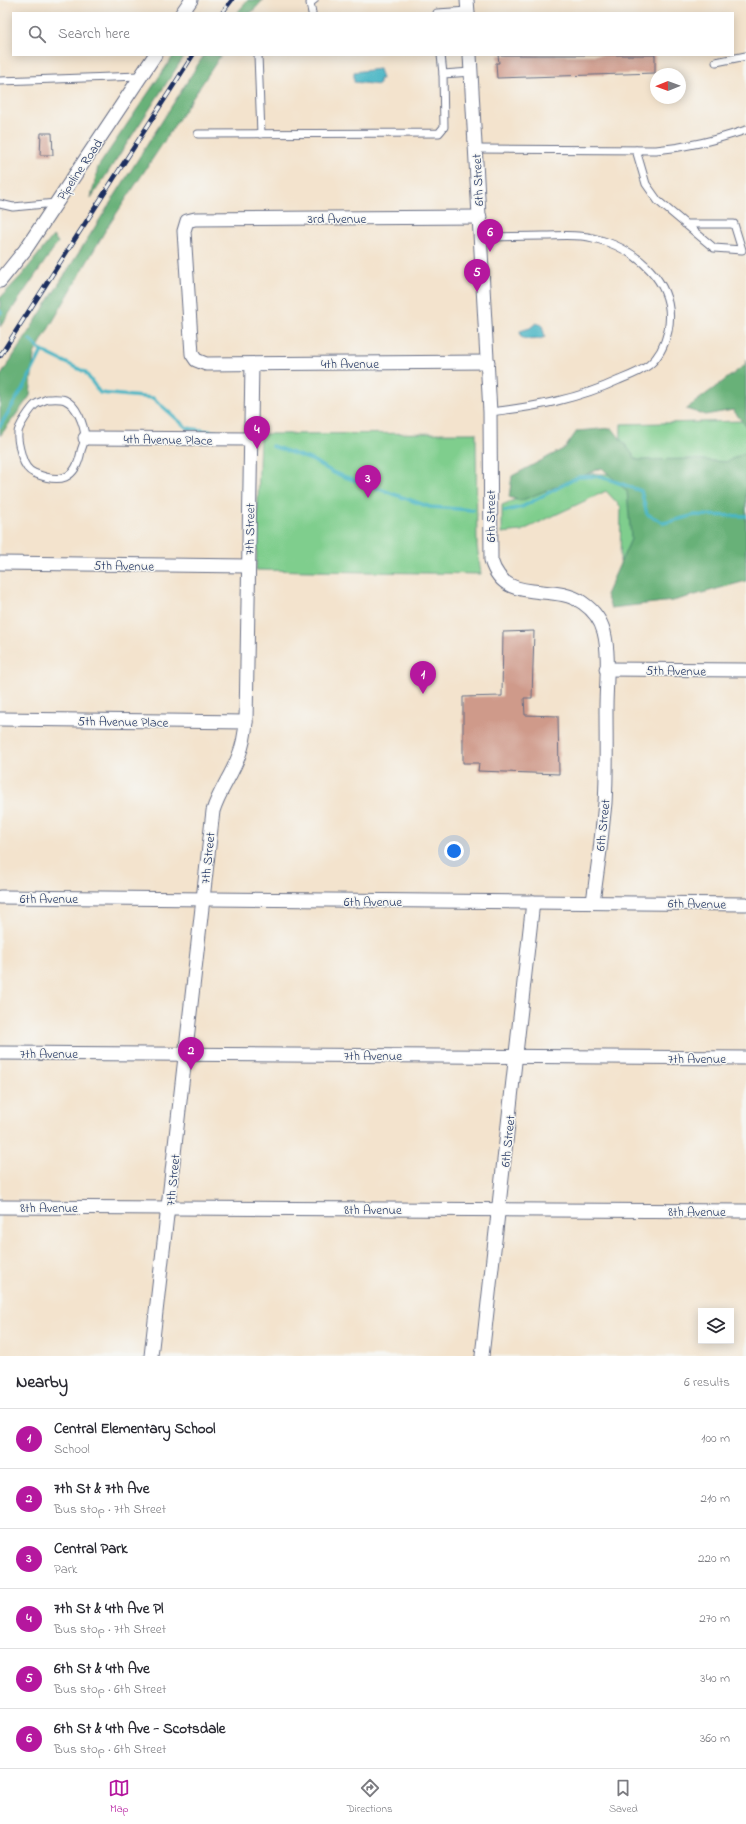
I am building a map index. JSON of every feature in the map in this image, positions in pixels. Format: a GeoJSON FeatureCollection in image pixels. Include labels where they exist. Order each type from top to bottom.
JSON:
{"type":"FeatureCollection","features":[{"type":"Feature","properties":{"kind":"street"},"geometry":{"type":"LineString","coordinates":[[183,12],[191,0]]}},
{"type":"Feature","properties":{"kind":"street","name":"Pipeline Road"},"geometry":{"type":"LineString","coordinates":[[0,280],[25,250],[153,56]]}},
{"type":"Feature","properties":{"kind":"street","name":"6th Street"},"geometry":{"type":"LineString","coordinates":[[470,56],[488,362],[490,412],[491,560],[498,577],[506,584],[515,588],[562,594],[573,597],[584,603],[599,620],[604,632],[606,644],[605,802],[593,902]]}},
{"type":"Feature","properties":{"kind":"street","name":"3rd Avenue"},"geometry":{"type":"LineString","coordinates":[[213,364],[200,363],[192,354],[184,231],[187,221],[194,219],[480,217]]}},
{"type":"Feature","properties":{"kind":"street","name":"4th Avenue"},"geometry":{"type":"LineString","coordinates":[[213,364],[488,362]]}},
{"type":"Feature","properties":{"kind":"street","name":"7th Street"},"geometry":{"type":"LineString","coordinates":[[151,1356],[212,811],[217,797],[239,756],[244,739],[246,722],[252,364]]}},
{"type":"Feature","properties":{"kind":"street","name":"4th Avenue Place"},"geometry":{"type":"LineString","coordinates":[[85,438],[250,439]]}},
{"type":"Feature","properties":{"kind":"street","name":"5th Avenue"},"geometry":{"type":"LineString","coordinates":[[0,563],[248,566]]}},
{"type":"Feature","properties":{"kind":"street","name":"5th Avenue"},"geometry":{"type":"LineString","coordinates":[[606,669],[746,670]]}},
{"type":"Feature","properties":{"kind":"street","name":"5th Avenue Place"},"geometry":{"type":"LineString","coordinates":[[0,719],[246,722]]}},
{"type":"Feature","properties":{"kind":"street","name":"6th Avenue"},"geometry":{"type":"LineString","coordinates":[[0,897],[746,904]]}},
{"type":"Feature","properties":{"kind":"street","name":"6th Street"},"geometry":{"type":"LineString","coordinates":[[482,1356],[533,902]]}},
{"type":"Feature","properties":{"kind":"street","name":"7th Avenue"},"geometry":{"type":"LineString","coordinates":[[0,1053],[746,1058]]}},
{"type":"Feature","properties":{"kind":"street","name":"8th Avenue"},"geometry":{"type":"LineString","coordinates":[[0,1207],[746,1211]]}},
{"type":"Feature","properties":{"kind":"lane"},"geometry":{"type":"LineString","coordinates":[[312,12],[310,3],[314,0]]}},
{"type":"Feature","properties":{"kind":"lane"},"geometry":{"type":"LineString","coordinates":[[443,12],[468,8]]}},
{"type":"Feature","properties":{"kind":"lane"},"geometry":{"type":"LineString","coordinates":[[258,56],[261,134]]}},
{"type":"Feature","properties":{"kind":"lane"},"geometry":{"type":"LineString","coordinates":[[198,134],[439,132],[444,127],[444,74],[441,56]]}},
{"type":"Feature","properties":{"kind":"lane"},"geometry":{"type":"LineString","coordinates":[[716,62],[746,56]]}},
{"type":"Feature","properties":{"kind":"lane"},"geometry":{"type":"LineString","coordinates":[[444,74],[471,72]]}},
{"type":"Feature","properties":{"kind":"lane"},"geometry":{"type":"LineString","coordinates":[[0,81],[140,76]]}},
{"type":"Feature","properties":{"kind":"lane"},"geometry":{"type":"LineString","coordinates":[[476,149],[636,150],[682,148],[711,142],[746,130]]}},
{"type":"Feature","properties":{"kind":"lane"},"geometry":{"type":"LineString","coordinates":[[636,150],[646,184],[658,201],[685,224],[714,248],[742,250],[734,224],[685,224]]}},
{"type":"Feature","properties":{"kind":"lane"},"geometry":{"type":"LineString","coordinates":[[0,204],[13,207],[56,203]]}},
{"type":"Feature","properties":{"kind":"lane"},"geometry":{"type":"LineString","coordinates":[[481,237],[571,236],[592,238],[615,245],[638,258],[652,271],[662,284],[668,298],[669,314],[666,342],[650,364],[636,373],[605,387],[572,398],[520,409],[490,412]]}},
{"type":"Feature","properties":{"kind":"lane"},"geometry":{"type":"LineString","coordinates":[[47,399],[65,400],[72,405],[77,412],[85,438],[79,464],[74,473],[66,477],[56,478],[42,476],[31,472],[25,466],[18,432],[35,404],[47,399]]}},
{"type":"Feature","properties":{"kind":"green space"},"geometry":{"type":"Polygon","coordinates":[[[248,0],[263,0],[252,12],[238,12],[248,0]]]}},
{"type":"Feature","properties":{"kind":"green space"},"geometry":{"type":"Polygon","coordinates":[[[173,56],[184,56],[91,198],[98,167],[173,56]]]}},
{"type":"Feature","properties":{"kind":"green space"},"geometry":{"type":"Polygon","coordinates":[[[203,56],[220,56],[105,231],[34,354],[30,396],[0,436],[0,377],[203,56]]]}},
{"type":"Feature","properties":{"kind":"green space"},"geometry":{"type":"Polygon","coordinates":[[[53,236],[58,242],[0,327],[0,298],[22,275],[53,236]]]}},
{"type":"Feature","properties":{"kind":"green space"},"geometry":{"type":"Polygon","coordinates":[[[746,359],[746,426],[733,410],[705,415],[686,409],[745,365],[746,359]]]}},
{"type":"Feature","properties":{"kind":"green space"},"geometry":{"type":"Polygon","coordinates":[[[746,397],[746,560],[620,562],[621,507],[606,491],[521,531],[502,533],[502,505],[576,474],[620,474],[621,424],[743,421],[746,397]]]}},
{"type":"Feature","properties":{"kind":"green space"},"geometry":{"type":"Polygon","coordinates":[[[612,428],[637,460],[691,459],[726,462],[746,452],[746,581],[673,601],[611,608],[606,595],[631,539],[627,491],[602,468],[520,501],[509,497],[512,476],[565,448],[577,431],[612,428]]]}},
{"type":"Feature","properties":{"kind":"green space"},"geometry":{"type":"Polygon","coordinates":[[[476,433],[477,546],[481,574],[256,570],[260,434],[476,433]]]}},
{"type":"Feature","properties":{"kind":"water"},"geometry":{"type":"Polygon","coordinates":[[[379,69],[382,79],[379,79],[379,85],[354,82],[354,72],[379,69]]]}},
{"type":"Feature","properties":{"kind":"water"},"geometry":{"type":"Polygon","coordinates":[[[536,323],[542,325],[545,337],[533,340],[521,337],[520,331],[530,328],[536,323]]]}},
{"type":"Feature","properties":{"kind":"building"},"geometry":{"type":"Polygon","coordinates":[[[498,56],[655,56],[655,68],[650,68],[650,73],[497,78],[496,63],[499,63],[498,56]]]}},
{"type":"Feature","properties":{"kind":"building"},"geometry":{"type":"Polygon","coordinates":[[[41,133],[52,133],[53,155],[40,155],[41,133]]]}},
{"type":"Feature","properties":{"kind":"building"},"geometry":{"type":"Polygon","coordinates":[[[534,631],[532,698],[524,698],[525,715],[558,716],[559,774],[478,771],[479,763],[463,763],[463,697],[502,696],[503,632],[534,631]]]}},
{"type":"Feature","properties":{"kind":"waterway"},"geometry":{"type":"LineString","coordinates":[[30,340],[42,351],[85,372],[100,393],[153,398],[187,428],[222,433]]}},
{"type":"Feature","properties":{"kind":"waterway"},"geometry":{"type":"LineString","coordinates":[[0,426],[26,383],[42,351]]}},
{"type":"Feature","properties":{"kind":"waterway"},"geometry":{"type":"LineString","coordinates":[[272,446],[312,460],[334,473],[430,507],[473,510]]}},
{"type":"Feature","properties":{"kind":"waterway"},"geometry":{"type":"LineString","coordinates":[[505,511],[522,507],[578,477],[600,476],[641,491],[647,514],[664,523],[695,515],[746,516]]}},
{"type":"Feature","properties":{"kind":"railway"},"geometry":{"type":"LineString","coordinates":[[223,12],[232,0]]}},
{"type":"Feature","properties":{"kind":"railway"},"geometry":{"type":"LineString","coordinates":[[0,356],[192,56]]}},
{"type":"Feature","properties":{"kind":"place","name":"6th St & 4th Ave - Scotsdale"},"geometry":{"type":"Point","coordinates":[490,252]}},
{"type":"Feature","properties":{"kind":"place","name":"6th St & 4th Ave"},"geometry":{"type":"Point","coordinates":[477,292]}},
{"type":"Feature","properties":{"kind":"place","name":"7th St & 4th Ave Pl"},"geometry":{"type":"Point","coordinates":[257,449]}},
{"type":"Feature","properties":{"kind":"place","name":"Central Park"},"geometry":{"type":"Point","coordinates":[368,498]}},
{"type":"Feature","properties":{"kind":"place","name":"Central Elementary School"},"geometry":{"type":"Point","coordinates":[423,694]}},
{"type":"Feature","properties":{"kind":"place","name":"7th St & 7th Ave"},"geometry":{"type":"Point","coordinates":[191,1070]}}]}
